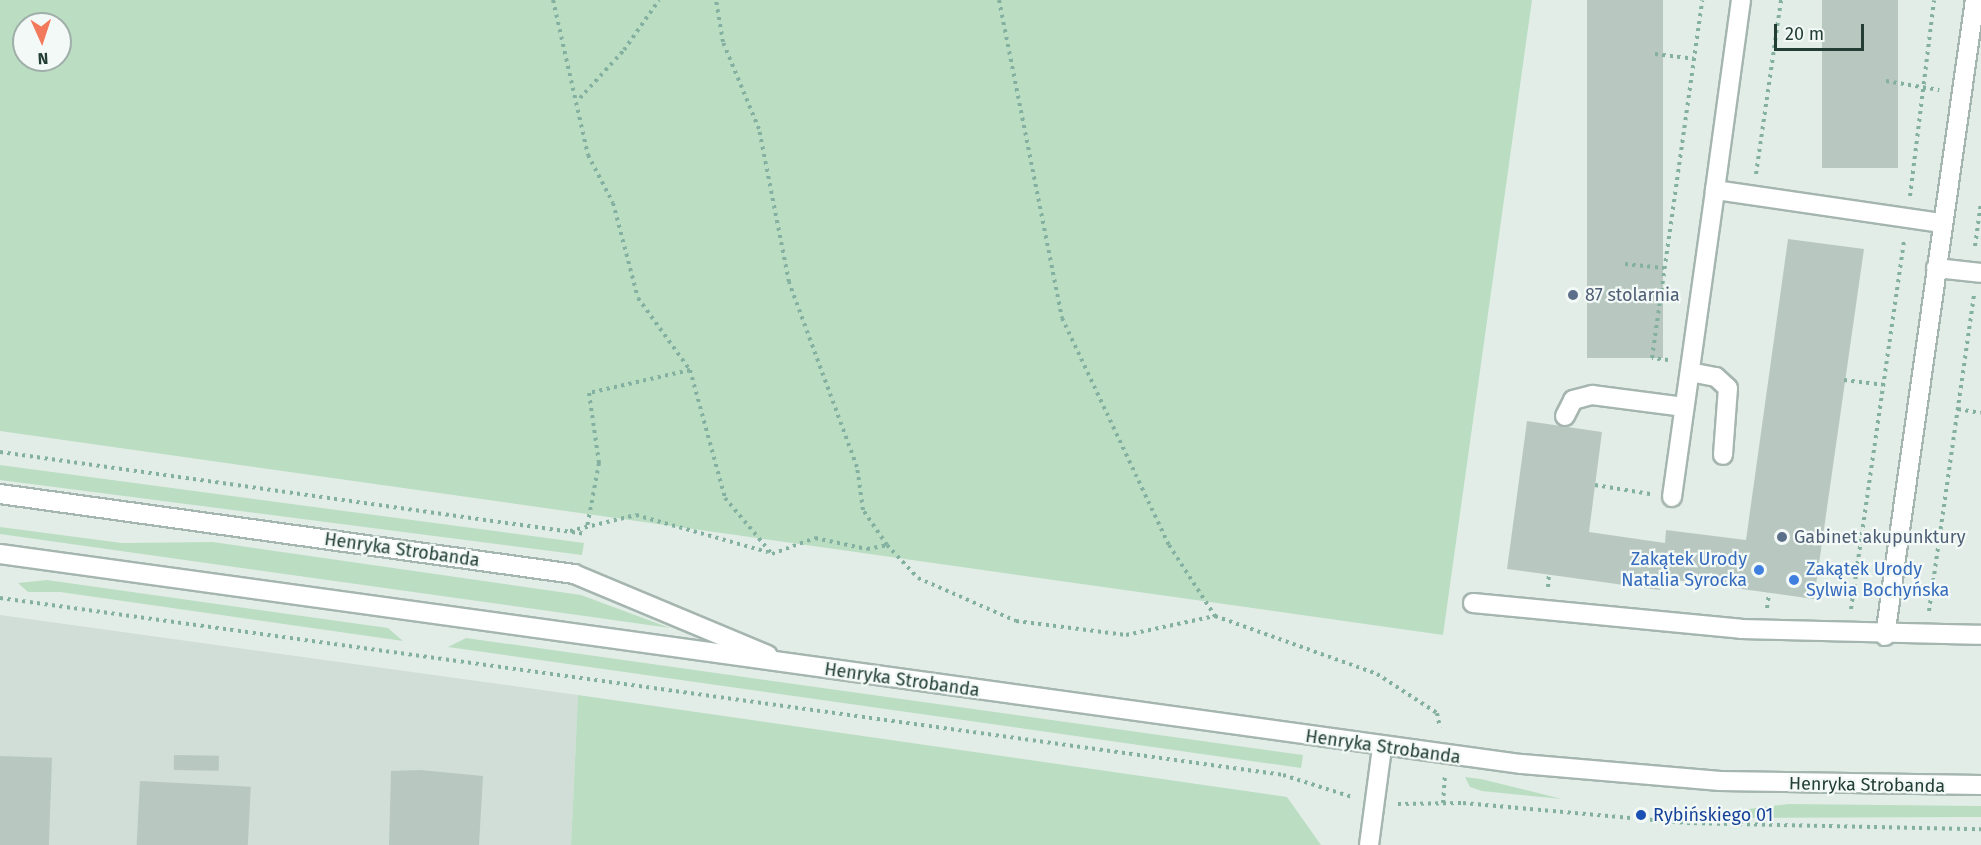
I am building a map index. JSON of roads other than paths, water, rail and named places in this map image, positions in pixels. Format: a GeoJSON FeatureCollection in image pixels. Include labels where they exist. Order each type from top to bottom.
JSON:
{"type":"FeatureCollection","features":[{"type":"Feature","properties":{"kind":"street"},"geometry":{"type":"LineString","coordinates":[[1672,497],[1740,0]]}},
{"type":"Feature","properties":{"kind":"street"},"geometry":{"type":"LineString","coordinates":[[1885,636],[1975,0]]}},
{"type":"Feature","properties":{"kind":"street"},"geometry":{"type":"LineString","coordinates":[[1715,190],[1942,223]]}},
{"type":"Feature","properties":{"kind":"street"},"geometry":{"type":"LineString","coordinates":[[1936,268],[1981,273]]}},
{"type":"Feature","properties":{"kind":"street"},"geometry":{"type":"LineString","coordinates":[[1691,368],[1716,377],[1728,388],[1723,455]]}},
{"type":"Feature","properties":{"kind":"street"},"geometry":{"type":"LineString","coordinates":[[1565,416],[1574,400],[1592,395],[1684,408]]}},
{"type":"Feature","properties":{"kind":"street","name":"Henryka Strobanda"},"geometry":{"type":"LineString","coordinates":[[0,494],[574,574],[789,664]]}},
{"type":"Feature","properties":{"kind":"street","name":"Henryka Strobanda"},"geometry":{"type":"LineString","coordinates":[[0,554],[1382,748],[1720,781],[1981,785]]}},
{"type":"Feature","properties":{"kind":"street"},"geometry":{"type":"LineString","coordinates":[[1473,603],[1741,629],[1885,636],[1981,635]]}},
{"type":"Feature","properties":{"kind":"street"},"geometry":{"type":"LineString","coordinates":[[1368,845],[1382,748]]}},
{"type":"Feature","properties":{"kind":"place","name":"87 stolarnia"},"geometry":{"type":"Point","coordinates":[1573,295]}},
{"type":"Feature","properties":{"kind":"place","name":"Gabinet akupunktury"},"geometry":{"type":"Point","coordinates":[1782,537]}},
{"type":"Feature","properties":{"kind":"place","name":"Zakątek Urody Natalia Syrocka"},"geometry":{"type":"Point","coordinates":[1759,570]}},
{"type":"Feature","properties":{"kind":"place","name":"Zakątek Urody Sylwia Bochyńska"},"geometry":{"type":"Point","coordinates":[1794,580]}},
{"type":"Feature","properties":{"kind":"place","name":"Rybińskiego 01"},"geometry":{"type":"Point","coordinates":[1641,815]}}]}
